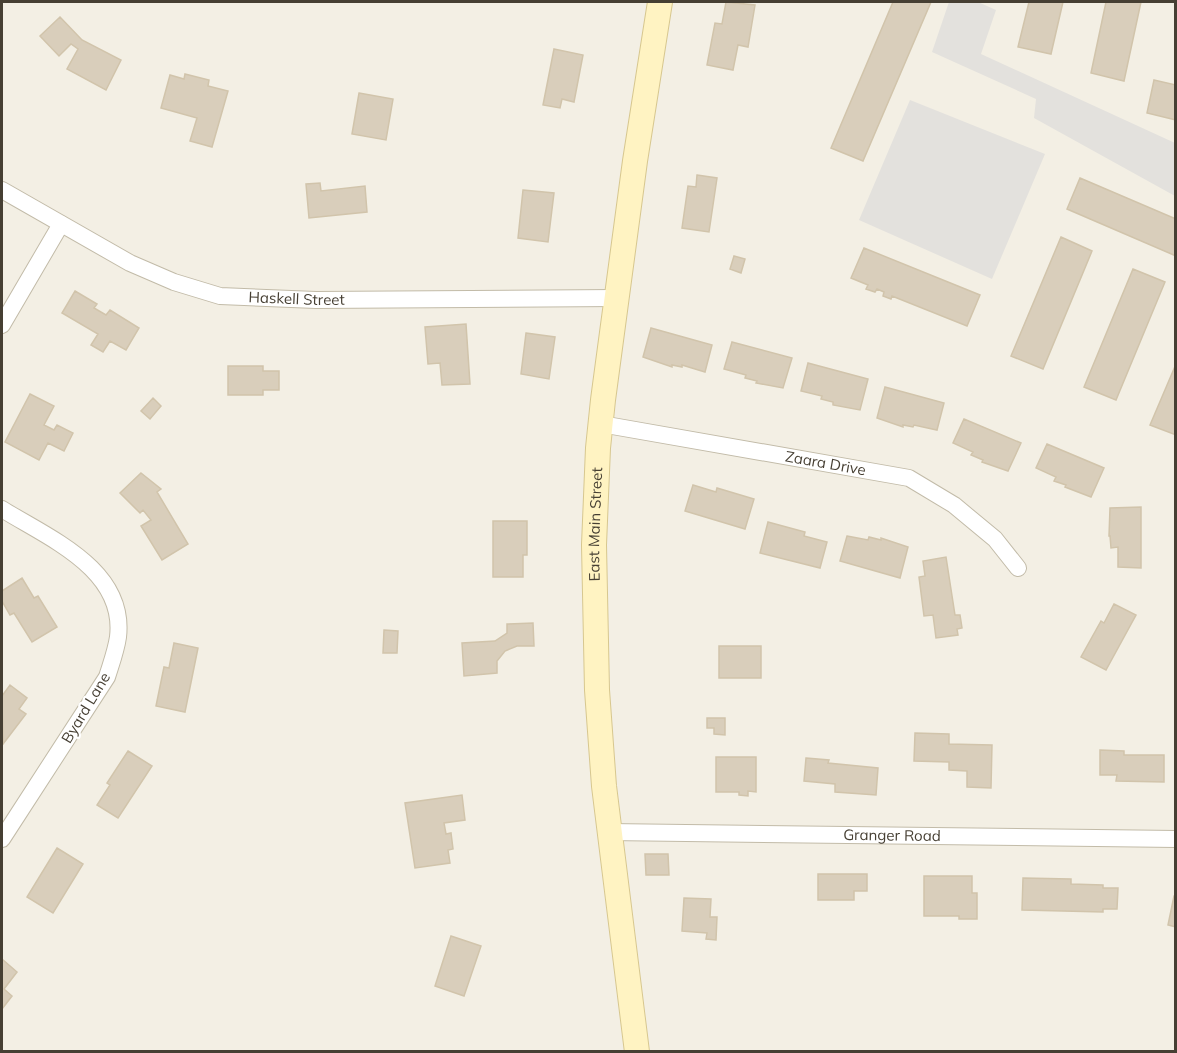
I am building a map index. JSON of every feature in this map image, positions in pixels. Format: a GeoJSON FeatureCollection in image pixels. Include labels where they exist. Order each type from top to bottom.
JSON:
{"type":"FeatureCollection","features":[{"type":"Feature","properties":{"kind":"main road","name":"East Main Street"},"geometry":{"type":"LineString","coordinates":[[638,1052],[608,832],[597,690],[594,525],[601,424],[634,160],[660,2]]}},
{"type":"Feature","properties":{"kind":"street","name":"Haskell Street"},"geometry":{"type":"LineString","coordinates":[[2,190],[130,263],[174,282],[220,296],[316,300],[617,298]]}},
{"type":"Feature","properties":{"kind":"street"},"geometry":{"type":"LineString","coordinates":[[2,325],[61,224]]}},
{"type":"Feature","properties":{"kind":"street","name":"Zaara Drive"},"geometry":{"type":"LineString","coordinates":[[601,424],[909,478],[954,505],[995,539],[1018,568]]}},
{"type":"Feature","properties":{"kind":"street","name":"Byard Lane"},"geometry":{"type":"LineString","coordinates":[[2,509],[78,556],[106,584],[117,616],[118,635],[114,656],[102,685],[5,828]]}},
{"type":"Feature","properties":{"kind":"street","name":"Granger Road"},"geometry":{"type":"LineString","coordinates":[[608,832],[1176,839]]}},
{"type":"Feature","properties":{"kind":"shaded area"},"geometry":{"type":"Polygon","coordinates":[[[949,2],[978,2],[996,10],[981,54],[1175,143],[1175,196],[1034,118],[1036,99],[932,52],[949,2]]]}},
{"type":"Feature","properties":{"kind":"shaded area"},"geometry":{"type":"Polygon","coordinates":[[[910,100],[1045,154],[992,279],[859,220],[910,100]]]}},
{"type":"Feature","properties":{"kind":"building"},"geometry":{"type":"Polygon","coordinates":[[[726,2],[755,5],[748,47],[738,45],[733,70],[707,65],[715,23],[722,24],[726,2]]]}},
{"type":"Feature","properties":{"kind":"building"},"geometry":{"type":"Polygon","coordinates":[[[893,2],[931,2],[863,161],[831,148],[893,2]]]}},
{"type":"Feature","properties":{"kind":"building"},"geometry":{"type":"Polygon","coordinates":[[[1029,2],[1063,2],[1051,54],[1018,47],[1029,2]]]}},
{"type":"Feature","properties":{"kind":"building"},"geometry":{"type":"Polygon","coordinates":[[[1106,2],[1141,2],[1124,81],[1091,73],[1106,2]]]}},
{"type":"Feature","properties":{"kind":"building"},"geometry":{"type":"Polygon","coordinates":[[[60,17],[82,40],[121,60],[106,90],[67,69],[78,49],[71,44],[59,56],[40,36],[60,17]]]}},
{"type":"Feature","properties":{"kind":"building"},"geometry":{"type":"Polygon","coordinates":[[[554,49],[583,55],[574,102],[562,99],[560,108],[543,105],[554,49]]]}},
{"type":"Feature","properties":{"kind":"building"},"geometry":{"type":"Polygon","coordinates":[[[185,74],[209,80],[208,86],[228,91],[212,147],[190,141],[197,118],[161,108],[170,75],[184,79],[185,74]]]}},
{"type":"Feature","properties":{"kind":"building"},"geometry":{"type":"Polygon","coordinates":[[[1154,80],[1176,85],[1176,120],[1147,113],[1154,80]]]}},
{"type":"Feature","properties":{"kind":"building"},"geometry":{"type":"Polygon","coordinates":[[[359,93],[393,99],[386,140],[352,134],[359,93]]]}},
{"type":"Feature","properties":{"kind":"building"},"geometry":{"type":"Polygon","coordinates":[[[697,175],[717,178],[709,232],[682,228],[688,186],[696,187],[697,175]]]}},
{"type":"Feature","properties":{"kind":"building"},"geometry":{"type":"Polygon","coordinates":[[[1080,178],[1176,219],[1176,256],[1067,209],[1080,178]]]}},
{"type":"Feature","properties":{"kind":"building"},"geometry":{"type":"Polygon","coordinates":[[[320,183],[321,191],[365,186],[367,212],[309,218],[306,184],[320,183]]]}},
{"type":"Feature","properties":{"kind":"building"},"geometry":{"type":"Polygon","coordinates":[[[523,190],[554,193],[548,242],[518,238],[523,190]]]}},
{"type":"Feature","properties":{"kind":"building"},"geometry":{"type":"Polygon","coordinates":[[[1061,237],[1092,251],[1043,369],[1011,356],[1061,237]]]}},
{"type":"Feature","properties":{"kind":"building"},"geometry":{"type":"Polygon","coordinates":[[[864,248],[980,295],[967,326],[892,296],[891,299],[883,296],[884,292],[877,289],[875,292],[866,289],[868,285],[851,278],[864,248]]]}},
{"type":"Feature","properties":{"kind":"building"},"geometry":{"type":"Polygon","coordinates":[[[734,256],[745,259],[741,273],[730,269],[734,256]]]}},
{"type":"Feature","properties":{"kind":"building"},"geometry":{"type":"Polygon","coordinates":[[[1133,269],[1165,282],[1116,400],[1084,387],[1133,269]]]}},
{"type":"Feature","properties":{"kind":"building"},"geometry":{"type":"Polygon","coordinates":[[[75,291],[97,304],[94,308],[106,315],[110,310],[139,328],[126,350],[110,341],[103,352],[91,345],[98,334],[62,313],[75,291]]]}},
{"type":"Feature","properties":{"kind":"building"},"geometry":{"type":"Polygon","coordinates":[[[466,324],[470,384],[442,385],[440,363],[428,364],[425,327],[466,324]]]}},
{"type":"Feature","properties":{"kind":"building"},"geometry":{"type":"Polygon","coordinates":[[[651,328],[712,345],[705,372],[682,365],[682,367],[672,365],[672,367],[643,357],[651,328]]]}},
{"type":"Feature","properties":{"kind":"building"},"geometry":{"type":"Polygon","coordinates":[[[526,333],[555,337],[549,379],[521,374],[526,333]]]}},
{"type":"Feature","properties":{"kind":"building"},"geometry":{"type":"Polygon","coordinates":[[[732,342],[792,358],[783,388],[756,383],[757,381],[745,378],[746,375],[724,369],[732,342]]]}},
{"type":"Feature","properties":{"kind":"building"},"geometry":{"type":"Polygon","coordinates":[[[808,363],[868,379],[860,410],[833,405],[833,402],[821,399],[822,396],[801,391],[808,363]]]}},
{"type":"Feature","properties":{"kind":"building"},"geometry":{"type":"Polygon","coordinates":[[[1176,364],[1176,435],[1150,425],[1176,364]]]}},
{"type":"Feature","properties":{"kind":"building"},"geometry":{"type":"Polygon","coordinates":[[[228,366],[263,366],[263,371],[279,371],[279,390],[263,390],[263,395],[228,395],[228,366]]]}},
{"type":"Feature","properties":{"kind":"building"},"geometry":{"type":"Polygon","coordinates":[[[885,387],[944,403],[937,430],[914,425],[913,427],[903,425],[903,427],[877,418],[885,387]]]}},
{"type":"Feature","properties":{"kind":"building"},"geometry":{"type":"Polygon","coordinates":[[[30,394],[54,406],[44,425],[54,430],[57,425],[73,433],[64,451],[48,443],[39,460],[5,442],[30,394]]]}},
{"type":"Feature","properties":{"kind":"building"},"geometry":{"type":"Polygon","coordinates":[[[153,398],[161,406],[150,419],[141,411],[153,398]]]}},
{"type":"Feature","properties":{"kind":"building"},"geometry":{"type":"Polygon","coordinates":[[[964,419],[1021,443],[1008,471],[982,462],[983,460],[971,455],[973,452],[953,443],[964,419]]]}},
{"type":"Feature","properties":{"kind":"building"},"geometry":{"type":"Polygon","coordinates":[[[1047,444],[1104,468],[1091,497],[1065,487],[1066,485],[1054,481],[1056,477],[1036,468],[1047,444]]]}},
{"type":"Feature","properties":{"kind":"building"},"geometry":{"type":"Polygon","coordinates":[[[141,473],[161,489],[157,492],[188,544],[162,560],[141,526],[151,520],[143,510],[140,513],[120,493],[141,473]]]}},
{"type":"Feature","properties":{"kind":"building"},"geometry":{"type":"Polygon","coordinates":[[[693,485],[716,492],[717,488],[754,499],[745,529],[685,511],[693,485]]]}},
{"type":"Feature","properties":{"kind":"building"},"geometry":{"type":"Polygon","coordinates":[[[1141,507],[1141,568],[1118,567],[1118,547],[1111,548],[1109,536],[1110,508],[1141,507]]]}},
{"type":"Feature","properties":{"kind":"building"},"geometry":{"type":"Polygon","coordinates":[[[493,521],[527,521],[527,555],[523,555],[523,577],[493,577],[493,521]]]}},
{"type":"Feature","properties":{"kind":"building"},"geometry":{"type":"Polygon","coordinates":[[[768,522],[805,532],[804,536],[827,542],[820,568],[760,553],[768,522]]]}},
{"type":"Feature","properties":{"kind":"building"},"geometry":{"type":"Polygon","coordinates":[[[847,536],[868,540],[869,537],[881,540],[881,538],[908,547],[900,578],[840,561],[847,536]]]}},
{"type":"Feature","properties":{"kind":"building"},"geometry":{"type":"Polygon","coordinates":[[[946,557],[955,615],[960,615],[962,628],[957,629],[958,635],[936,638],[933,615],[924,616],[919,577],[925,576],[923,561],[946,557]]]}},
{"type":"Feature","properties":{"kind":"building"},"geometry":{"type":"Polygon","coordinates":[[[22,578],[34,598],[38,596],[57,627],[32,642],[14,613],[10,615],[2,601],[2,591],[22,578]]]}},
{"type":"Feature","properties":{"kind":"building"},"geometry":{"type":"Polygon","coordinates":[[[1114,604],[1136,615],[1106,670],[1081,657],[1101,621],[1104,623],[1114,604]]]}},
{"type":"Feature","properties":{"kind":"building"},"geometry":{"type":"Polygon","coordinates":[[[533,623],[534,646],[517,646],[505,651],[497,661],[497,673],[464,676],[462,643],[495,641],[507,633],[507,624],[533,623]]]}},
{"type":"Feature","properties":{"kind":"building"},"geometry":{"type":"Polygon","coordinates":[[[384,630],[398,631],[397,653],[383,653],[384,630]]]}},
{"type":"Feature","properties":{"kind":"building"},"geometry":{"type":"Polygon","coordinates":[[[174,643],[198,648],[185,712],[156,706],[164,667],[169,668],[174,643]]]}},
{"type":"Feature","properties":{"kind":"building"},"geometry":{"type":"Polygon","coordinates":[[[719,646],[761,646],[761,678],[719,678],[719,646]]]}},
{"type":"Feature","properties":{"kind":"building"},"geometry":{"type":"Polygon","coordinates":[[[10,685],[27,698],[19,709],[26,714],[3,744],[2,696],[10,685]]]}},
{"type":"Feature","properties":{"kind":"building"},"geometry":{"type":"Polygon","coordinates":[[[707,718],[725,718],[725,735],[714,734],[714,728],[707,728],[707,718]]]}},
{"type":"Feature","properties":{"kind":"building"},"geometry":{"type":"Polygon","coordinates":[[[915,733],[949,734],[949,744],[992,745],[991,788],[967,787],[967,771],[949,770],[949,762],[914,761],[915,733]]]}},
{"type":"Feature","properties":{"kind":"building"},"geometry":{"type":"Polygon","coordinates":[[[1100,750],[1124,751],[1124,755],[1164,755],[1164,782],[1116,781],[1117,775],[1100,775],[1100,750]]]}},
{"type":"Feature","properties":{"kind":"building"},"geometry":{"type":"Polygon","coordinates":[[[128,751],[152,766],[118,818],[97,805],[110,785],[107,783],[128,751]]]}},
{"type":"Feature","properties":{"kind":"building"},"geometry":{"type":"Polygon","coordinates":[[[716,757],[756,757],[756,792],[748,791],[748,796],[739,795],[739,792],[716,792],[716,757]]]}},
{"type":"Feature","properties":{"kind":"building"},"geometry":{"type":"Polygon","coordinates":[[[806,758],[829,760],[828,763],[878,768],[876,795],[835,792],[835,784],[804,781],[806,758]]]}},
{"type":"Feature","properties":{"kind":"building"},"geometry":{"type":"Polygon","coordinates":[[[462,795],[465,820],[444,823],[446,834],[451,833],[453,849],[448,850],[450,863],[415,868],[405,803],[462,795]]]}},
{"type":"Feature","properties":{"kind":"building"},"geometry":{"type":"Polygon","coordinates":[[[57,848],[83,864],[53,913],[27,897],[57,848]]]}},
{"type":"Feature","properties":{"kind":"building"},"geometry":{"type":"Polygon","coordinates":[[[645,854],[668,854],[669,875],[646,875],[645,854]]]}},
{"type":"Feature","properties":{"kind":"building"},"geometry":{"type":"Polygon","coordinates":[[[818,874],[867,874],[867,891],[854,891],[854,900],[818,900],[818,874]]]}},
{"type":"Feature","properties":{"kind":"building"},"geometry":{"type":"Polygon","coordinates":[[[924,876],[972,876],[972,893],[977,893],[977,919],[959,919],[959,916],[924,916],[924,876]]]}},
{"type":"Feature","properties":{"kind":"building"},"geometry":{"type":"Polygon","coordinates":[[[1023,878],[1071,879],[1071,884],[1118,888],[1117,909],[1103,909],[1103,912],[1022,910],[1023,878]]]}},
{"type":"Feature","properties":{"kind":"building"},"geometry":{"type":"Polygon","coordinates":[[[1174,896],[1176,896],[1176,927],[1168,925],[1174,896]]]}},
{"type":"Feature","properties":{"kind":"building"},"geometry":{"type":"Polygon","coordinates":[[[684,898],[711,899],[710,917],[717,917],[716,940],[706,939],[707,933],[682,931],[684,898]]]}},
{"type":"Feature","properties":{"kind":"building"},"geometry":{"type":"Polygon","coordinates":[[[451,936],[481,946],[464,996],[435,986],[451,936]]]}},
{"type":"Feature","properties":{"kind":"building"},"geometry":{"type":"Polygon","coordinates":[[[2,959],[17,972],[4,989],[12,996],[2,1009],[2,959]]]}}]}
